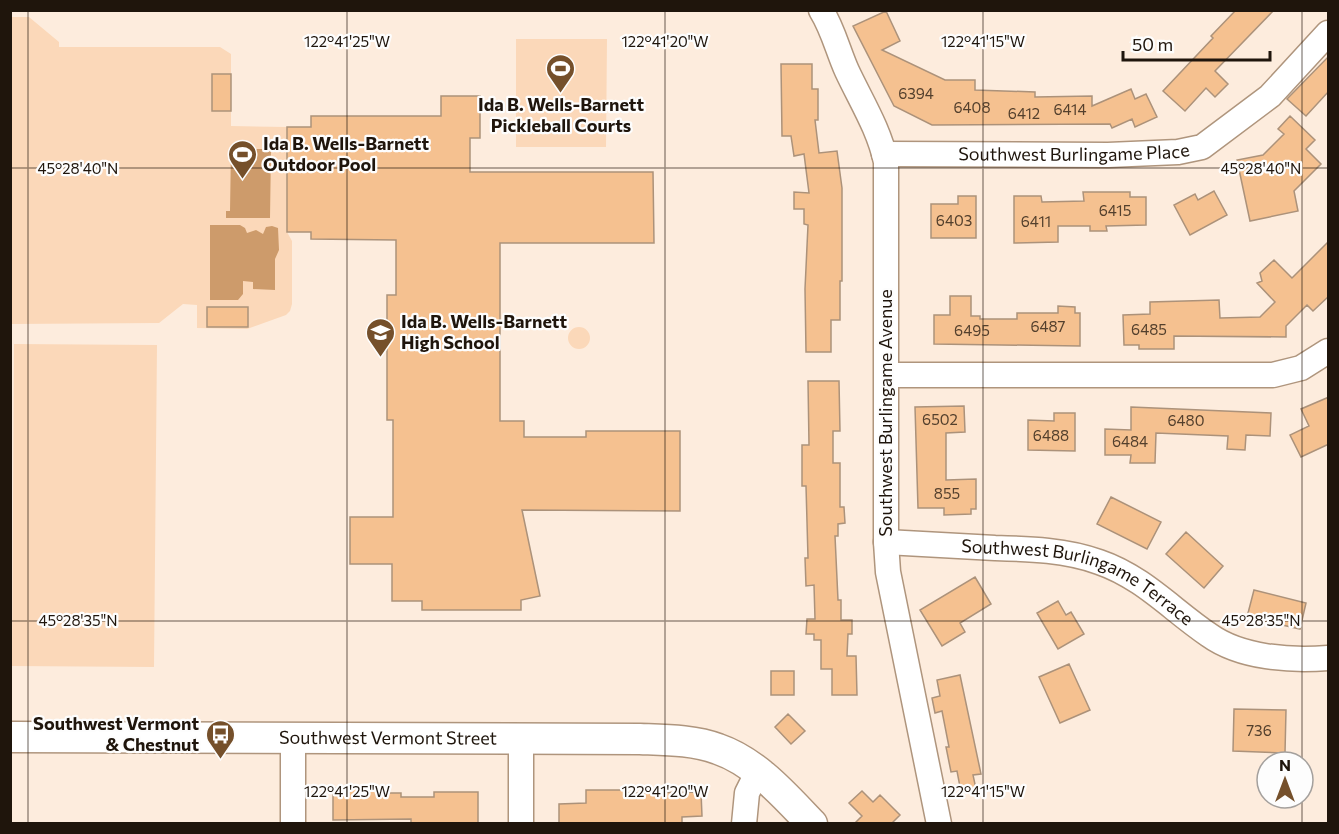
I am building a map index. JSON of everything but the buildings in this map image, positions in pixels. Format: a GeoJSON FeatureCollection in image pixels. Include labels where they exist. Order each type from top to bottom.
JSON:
{"type":"FeatureCollection","features":[{"type":"Feature","properties":{"kind":"street","name":"Southwest Burlingame Avenue"},"geometry":{"type":"LineString","coordinates":[[821,10],[830,23],[847,70],[875,128],[884,154],[887,182],[886,542],[891,595],[939,824]]}},
{"type":"Feature","properties":{"kind":"street","name":"Southwest Burlingame Place"},"geometry":{"type":"LineString","coordinates":[[884,154],[1108,155],[1178,152],[1202,147],[1270,96],[1329,33]]}},
{"type":"Feature","properties":{"kind":"street"},"geometry":{"type":"LineString","coordinates":[[887,375],[1273,375],[1301,368],[1329,351]]}},
{"type":"Feature","properties":{"kind":"street","name":"Southwest Burlingame Terrace"},"geometry":{"type":"LineString","coordinates":[[886,542],[1028,549],[1082,556],[1131,576],[1210,636],[1225,644],[1275,656],[1298,659],[1329,658]]}},
{"type":"Feature","properties":{"kind":"street","name":"Southwest Vermont Street"},"geometry":{"type":"LineString","coordinates":[[10,737],[640,739],[687,742],[718,748],[758,771],[812,824]]}},
{"type":"Feature","properties":{"kind":"street"},"geometry":{"type":"LineString","coordinates":[[293,738],[293,824]]}},
{"type":"Feature","properties":{"kind":"street"},"geometry":{"type":"LineString","coordinates":[[521,740],[521,824]]}},
{"type":"Feature","properties":{"kind":"street"},"geometry":{"type":"LineString","coordinates":[[744,824],[747,793],[758,771]]}},
{"type":"Feature","properties":{"kind":"shaded area"},"geometry":{"type":"Polygon","coordinates":[[[10,17],[29,17],[59,42],[59,47],[220,47],[231,54],[231,126],[287,127],[287,232],[292,241],[292,304],[286,315],[247,329],[197,328],[197,305],[183,304],[159,323],[11,324],[10,17]]]}},
{"type":"Feature","properties":{"kind":"shaded area","name":"Ida B. Wells-Barnett Pickleball Courts"},"geometry":{"type":"Polygon","coordinates":[[[516,39],[607,39],[606,147],[516,147],[516,39]]]}},
{"type":"Feature","properties":{"kind":"shaded area"},"geometry":{"type":"Polygon","coordinates":[[[231,149],[271,149],[270,218],[226,218],[226,211],[230,211],[231,149]]]}},
{"type":"Feature","properties":{"kind":"shaded area"},"geometry":{"type":"Polygon","coordinates":[[[210,225],[240,225],[247,233],[256,230],[263,234],[266,227],[278,228],[279,250],[275,259],[275,290],[253,289],[253,282],[243,281],[243,294],[238,300],[210,300],[210,225]]]}},
{"type":"Feature","properties":{"kind":"shaded area"},"geometry":{"type":"Polygon","coordinates":[[[579,327],[587,330],[590,338],[587,346],[579,349],[571,346],[568,338],[571,330],[579,327]]]}},
{"type":"Feature","properties":{"kind":"shaded area"},"geometry":{"type":"Polygon","coordinates":[[[14,344],[157,345],[154,667],[12,666],[14,344]]]}},
{"type":"Feature","properties":{"kind":"place","name":"Ida B. Wells-Barnett Pickleball Courts"},"geometry":{"type":"Point","coordinates":[561,94]}},
{"type":"Feature","properties":{"kind":"place","name":"Ida B. Wells-Barnett Outdoor Pool"},"geometry":{"type":"Point","coordinates":[242,180]}},
{"type":"Feature","properties":{"kind":"place","name":"Ida B. Wells-Barnett High School"},"geometry":{"type":"Point","coordinates":[380,358]}},
{"type":"Feature","properties":{"kind":"place","name":"Southwest Vermont & Chestnut"},"geometry":{"type":"Point","coordinates":[220,760]}}]}
